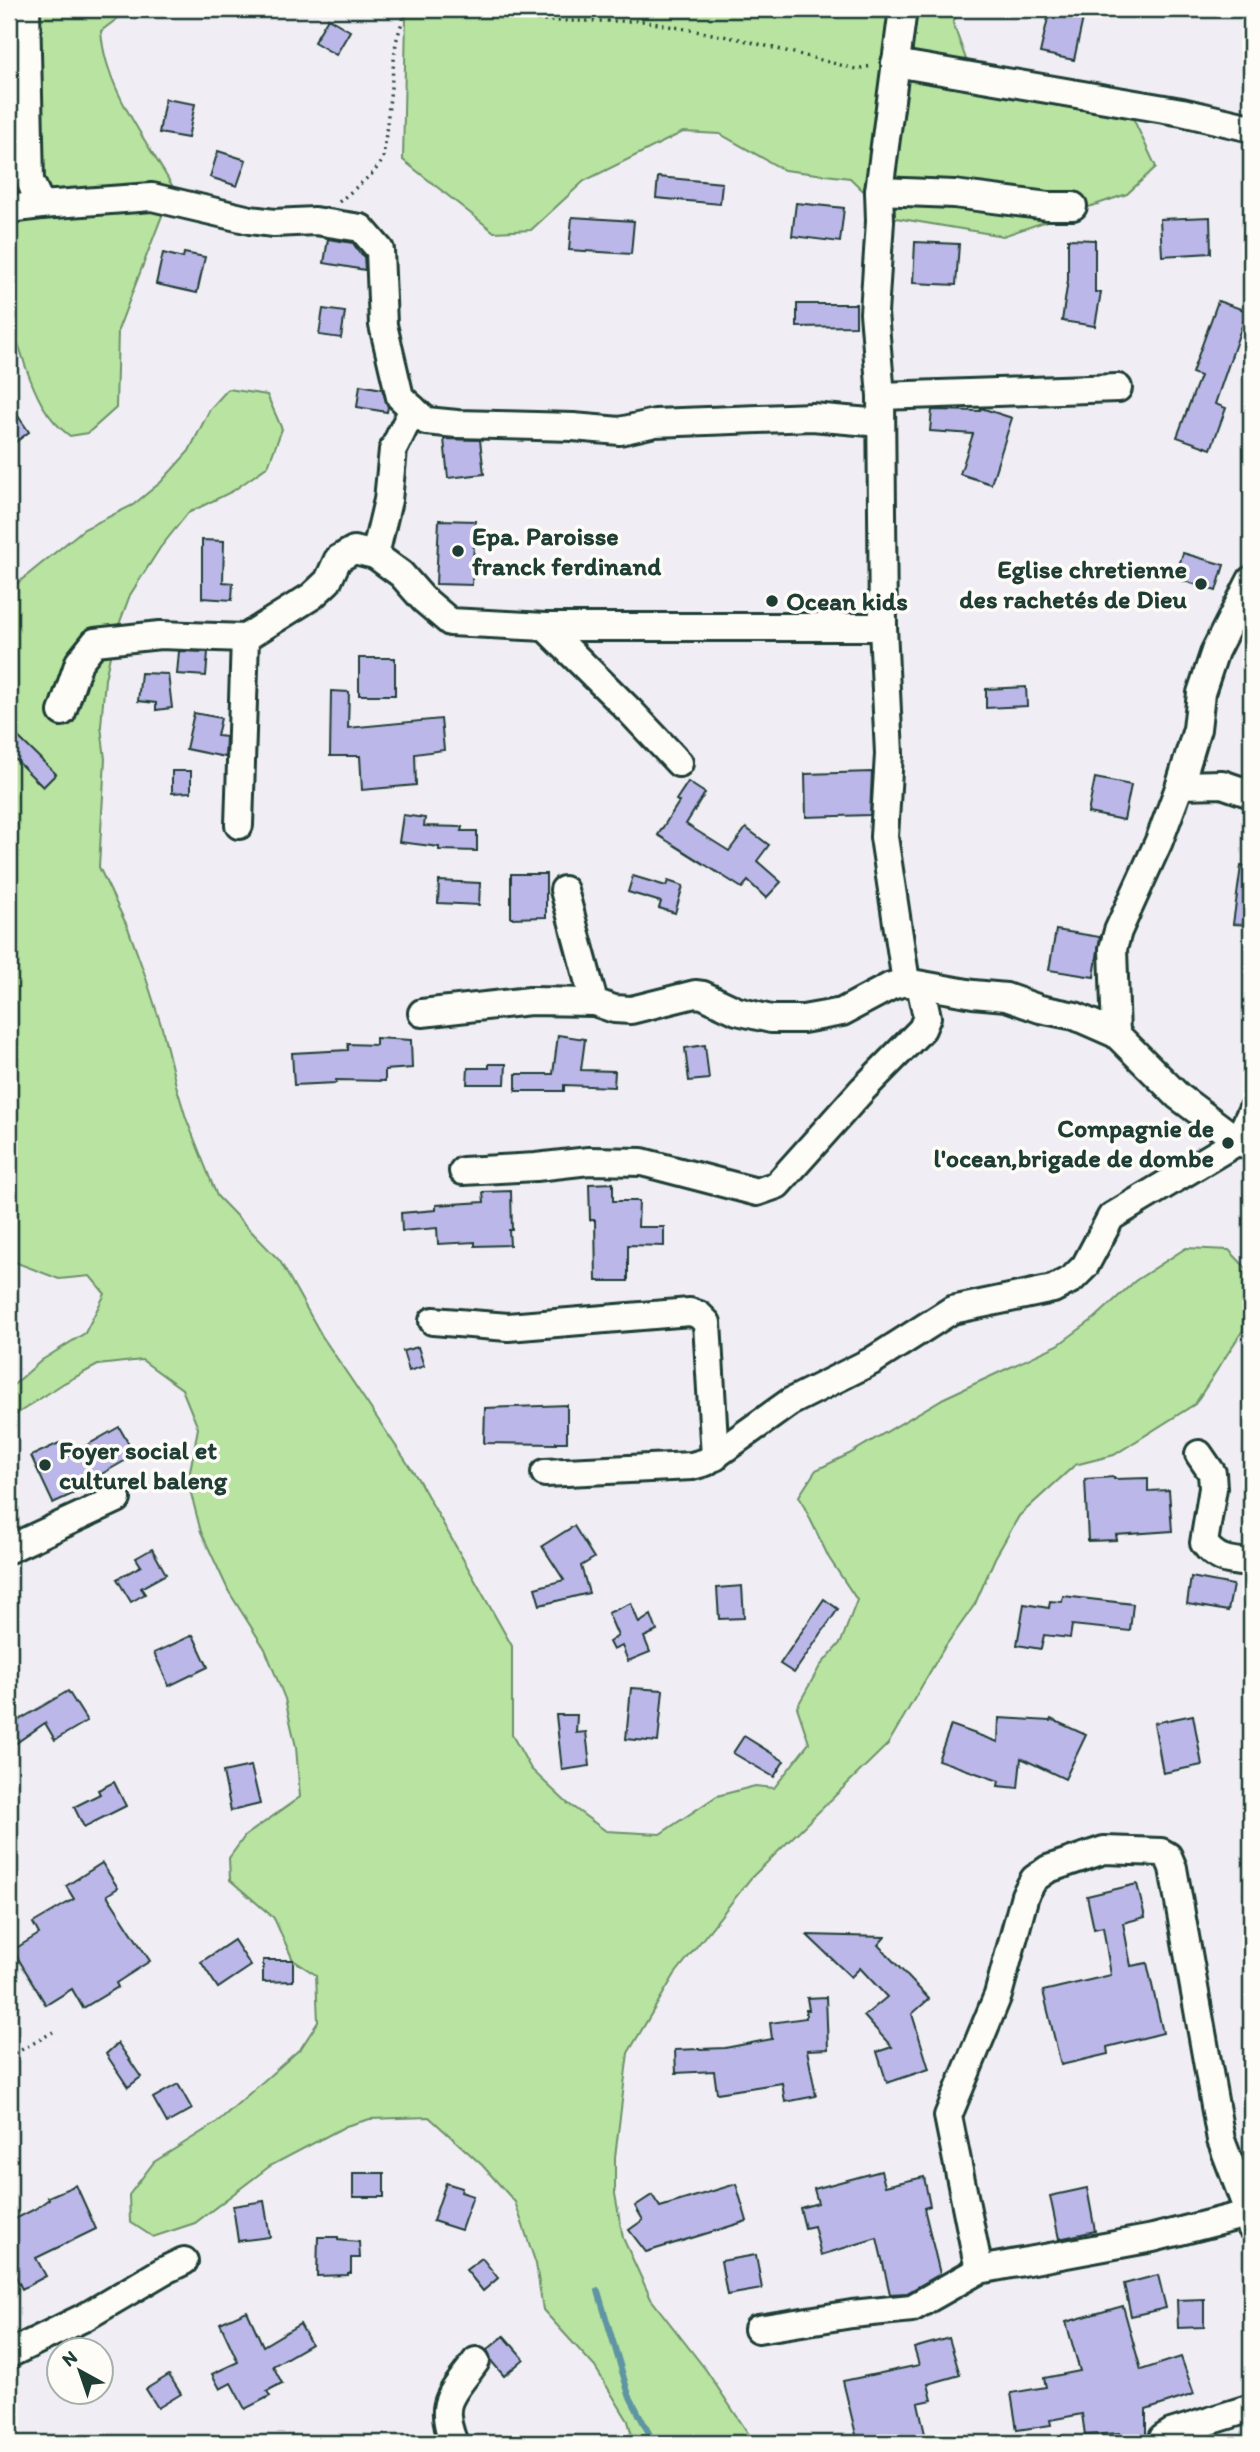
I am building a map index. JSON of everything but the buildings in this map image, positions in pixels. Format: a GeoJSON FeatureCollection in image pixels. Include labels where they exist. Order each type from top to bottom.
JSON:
{"type":"FeatureCollection","features":[{"type":"Feature","properties":{"kind":"street"},"geometry":{"type":"LineString","coordinates":[[26,9],[30,181],[41,205]]}},
{"type":"Feature","properties":{"kind":"street"},"geometry":{"type":"LineString","coordinates":[[463,1171],[589,1161],[642,1162],[757,1192],[777,1185],[863,1089],[922,1029],[927,1017],[913,983],[884,837],[889,754],[883,627],[881,396],[874,313],[880,221],[879,191],[903,9]]}},
{"type":"Feature","properties":{"kind":"street"},"geometry":{"type":"LineString","coordinates":[[895,63],[1182,112],[1251,128]]}},
{"type":"Feature","properties":{"kind":"street"},"geometry":{"type":"LineString","coordinates":[[879,191],[954,194],[1048,206],[1073,206]]}},
{"type":"Feature","properties":{"kind":"street"},"geometry":{"type":"LineString","coordinates":[[9,209],[152,197],[250,220],[274,223],[315,221],[361,228],[380,250],[383,326],[400,397],[426,421],[457,425],[573,427],[620,431],[655,423],[812,417],[881,423]]}},
{"type":"Feature","properties":{"kind":"street"},"geometry":{"type":"LineString","coordinates":[[881,396],[1118,388]]}},
{"type":"Feature","properties":{"kind":"street"},"geometry":{"type":"LineString","coordinates":[[375,555],[387,500],[393,450],[413,409]]}},
{"type":"Feature","properties":{"kind":"street"},"geometry":{"type":"LineString","coordinates":[[62,712],[79,662],[95,642],[160,635],[245,638],[312,596],[328,581],[338,559],[354,550],[375,555],[401,574],[423,599],[450,622],[545,627],[883,627]]}},
{"type":"Feature","properties":{"kind":"street"},"geometry":{"type":"LineString","coordinates":[[1116,1034],[1113,949],[1118,931],[1159,841],[1180,785],[1197,729],[1200,693],[1215,650],[1251,580]]}},
{"type":"Feature","properties":{"kind":"street"},"geometry":{"type":"LineString","coordinates":[[545,627],[679,763]]}},
{"type":"Feature","properties":{"kind":"street"},"geometry":{"type":"LineString","coordinates":[[239,825],[245,638]]}},
{"type":"Feature","properties":{"kind":"street"},"geometry":{"type":"LineString","coordinates":[[1180,785],[1222,784],[1251,794]]}},
{"type":"Feature","properties":{"kind":"street"},"geometry":{"type":"LineString","coordinates":[[564,890],[594,1002]]}},
{"type":"Feature","properties":{"kind":"street"},"geometry":{"type":"LineString","coordinates":[[422,1013],[530,1001],[594,1002],[614,1009],[631,1010],[695,994],[737,1011],[771,1019],[803,1019],[842,1012],[891,986],[913,983],[973,995],[1006,997],[1040,1009],[1075,1016],[1116,1034],[1178,1097],[1244,1144]]}},
{"type":"Feature","properties":{"kind":"street"},"geometry":{"type":"LineString","coordinates":[[545,1473],[692,1466],[715,1457],[790,1402],[872,1361],[952,1310],[1053,1289],[1072,1279],[1085,1266],[1111,1217],[1244,1144],[1251,1112]]}},
{"type":"Feature","properties":{"kind":"street"},"geometry":{"type":"LineString","coordinates":[[433,1321],[508,1327],[690,1312],[699,1315],[707,1323],[715,1457]]}},
{"type":"Feature","properties":{"kind":"street"},"geometry":{"type":"LineString","coordinates":[[1199,1454],[1212,1473],[1213,1488],[1204,1543],[1212,1555],[1224,1561],[1251,1563]]}},
{"type":"Feature","properties":{"kind":"street"},"geometry":{"type":"LineString","coordinates":[[9,1549],[117,1499]]}},
{"type":"Feature","properties":{"kind":"street"},"geometry":{"type":"LineString","coordinates":[[758,2329],[852,2314],[912,2308],[979,2270],[1250,2218],[1221,2140],[1173,1868],[1168,1856],[1161,1852],[1104,1850],[1048,1869],[1034,1879],[1025,1895],[998,1995],[948,2116],[979,2270]]}},
{"type":"Feature","properties":{"kind":"street"},"geometry":{"type":"LineString","coordinates":[[9,2354],[85,2317],[184,2261]]}},
{"type":"Feature","properties":{"kind":"street"},"geometry":{"type":"LineString","coordinates":[[454,2443],[446,2423],[446,2410],[449,2400],[476,2361]]}},
{"type":"Feature","properties":{"kind":"street"},"geometry":{"type":"LineString","coordinates":[[1161,2443],[1163,2438],[1171,2433],[1251,2408]]}},
{"type":"Feature","properties":{"kind":"path"},"geometry":{"type":"LineString","coordinates":[[315,221],[373,173],[383,160],[396,42],[406,9]]}},
{"type":"Feature","properties":{"kind":"path"},"geometry":{"type":"LineString","coordinates":[[489,9],[545,22],[642,21],[739,39],[856,69],[895,63]]}},
{"type":"Feature","properties":{"kind":"path"},"geometry":{"type":"LineString","coordinates":[[9,2057],[53,2032]]}},
{"type":"Feature","properties":{"kind":"green space"},"geometry":{"type":"Polygon","coordinates":[[[9,9],[130,9],[101,31],[104,52],[110,73],[128,112],[173,187],[118,330],[116,408],[88,433],[70,436],[54,421],[42,404],[17,341],[9,329],[9,9]]]}},
{"type":"Feature","properties":{"kind":"green space"},"geometry":{"type":"Polygon","coordinates":[[[400,9],[959,9],[953,23],[967,62],[1124,99],[1156,167],[1127,194],[1003,236],[890,217],[850,178],[784,170],[720,134],[683,132],[584,181],[531,230],[494,232],[403,160],[406,18],[400,9]]]}},
{"type":"Feature","properties":{"kind":"green space"},"geometry":{"type":"Polygon","coordinates":[[[228,389],[267,395],[282,429],[268,466],[233,491],[188,513],[160,548],[130,595],[114,638],[105,679],[101,726],[105,759],[99,867],[128,928],[145,975],[186,1118],[217,1196],[280,1261],[322,1336],[418,1479],[512,1646],[512,1735],[531,1769],[566,1802],[606,1831],[660,1834],[717,1796],[755,1786],[774,1788],[809,1743],[797,1707],[820,1666],[841,1642],[857,1600],[829,1558],[799,1496],[816,1470],[849,1454],[944,1398],[1058,1345],[1095,1318],[1135,1281],[1186,1248],[1229,1250],[1251,1273],[1243,1330],[1195,1404],[1114,1455],[1075,1465],[1019,1516],[995,1558],[975,1604],[944,1648],[888,1744],[751,1878],[675,1974],[628,2053],[615,2157],[615,2194],[623,2238],[651,2299],[706,2370],[752,2443],[634,2443],[628,2421],[595,2367],[543,2310],[536,2264],[515,2202],[482,2165],[429,2117],[370,2119],[346,2126],[270,2166],[195,2223],[153,2237],[130,2222],[129,2195],[154,2162],[216,2123],[301,2048],[318,2022],[316,1975],[293,1960],[274,1918],[230,1880],[229,1858],[245,1836],[300,1797],[296,1747],[285,1699],[265,1649],[229,1592],[201,1532],[188,1482],[198,1428],[182,1389],[142,1360],[98,1365],[64,1383],[9,1419],[9,1389],[42,1360],[85,1333],[105,1294],[90,1276],[59,1279],[17,1263],[9,1256],[9,590],[84,529],[133,505],[161,482],[189,451],[210,409],[228,389]]]}},
{"type":"Feature","properties":{"kind":"waterway"},"geometry":{"type":"LineString","coordinates":[[598,2291],[629,2395],[654,2443]]}},
{"type":"Feature","properties":{"kind":"place","name":"Epa. Paroisse franck ferdinand"},"geometry":{"type":"Point","coordinates":[458,551]}},
{"type":"Feature","properties":{"kind":"place","name":"Eglise chretienne des rachetés de Dieu"},"geometry":{"type":"Point","coordinates":[1201,584]}},
{"type":"Feature","properties":{"kind":"place","name":"Ocean kids"},"geometry":{"type":"Point","coordinates":[772,601]}},
{"type":"Feature","properties":{"kind":"place","name":"Compagnie de l'ocean,brigade de dombe"},"geometry":{"type":"Point","coordinates":[1228,1143]}},
{"type":"Feature","properties":{"kind":"place","name":"Foyer social et culturel baleng"},"geometry":{"type":"Point","coordinates":[45,1465]}}]}
